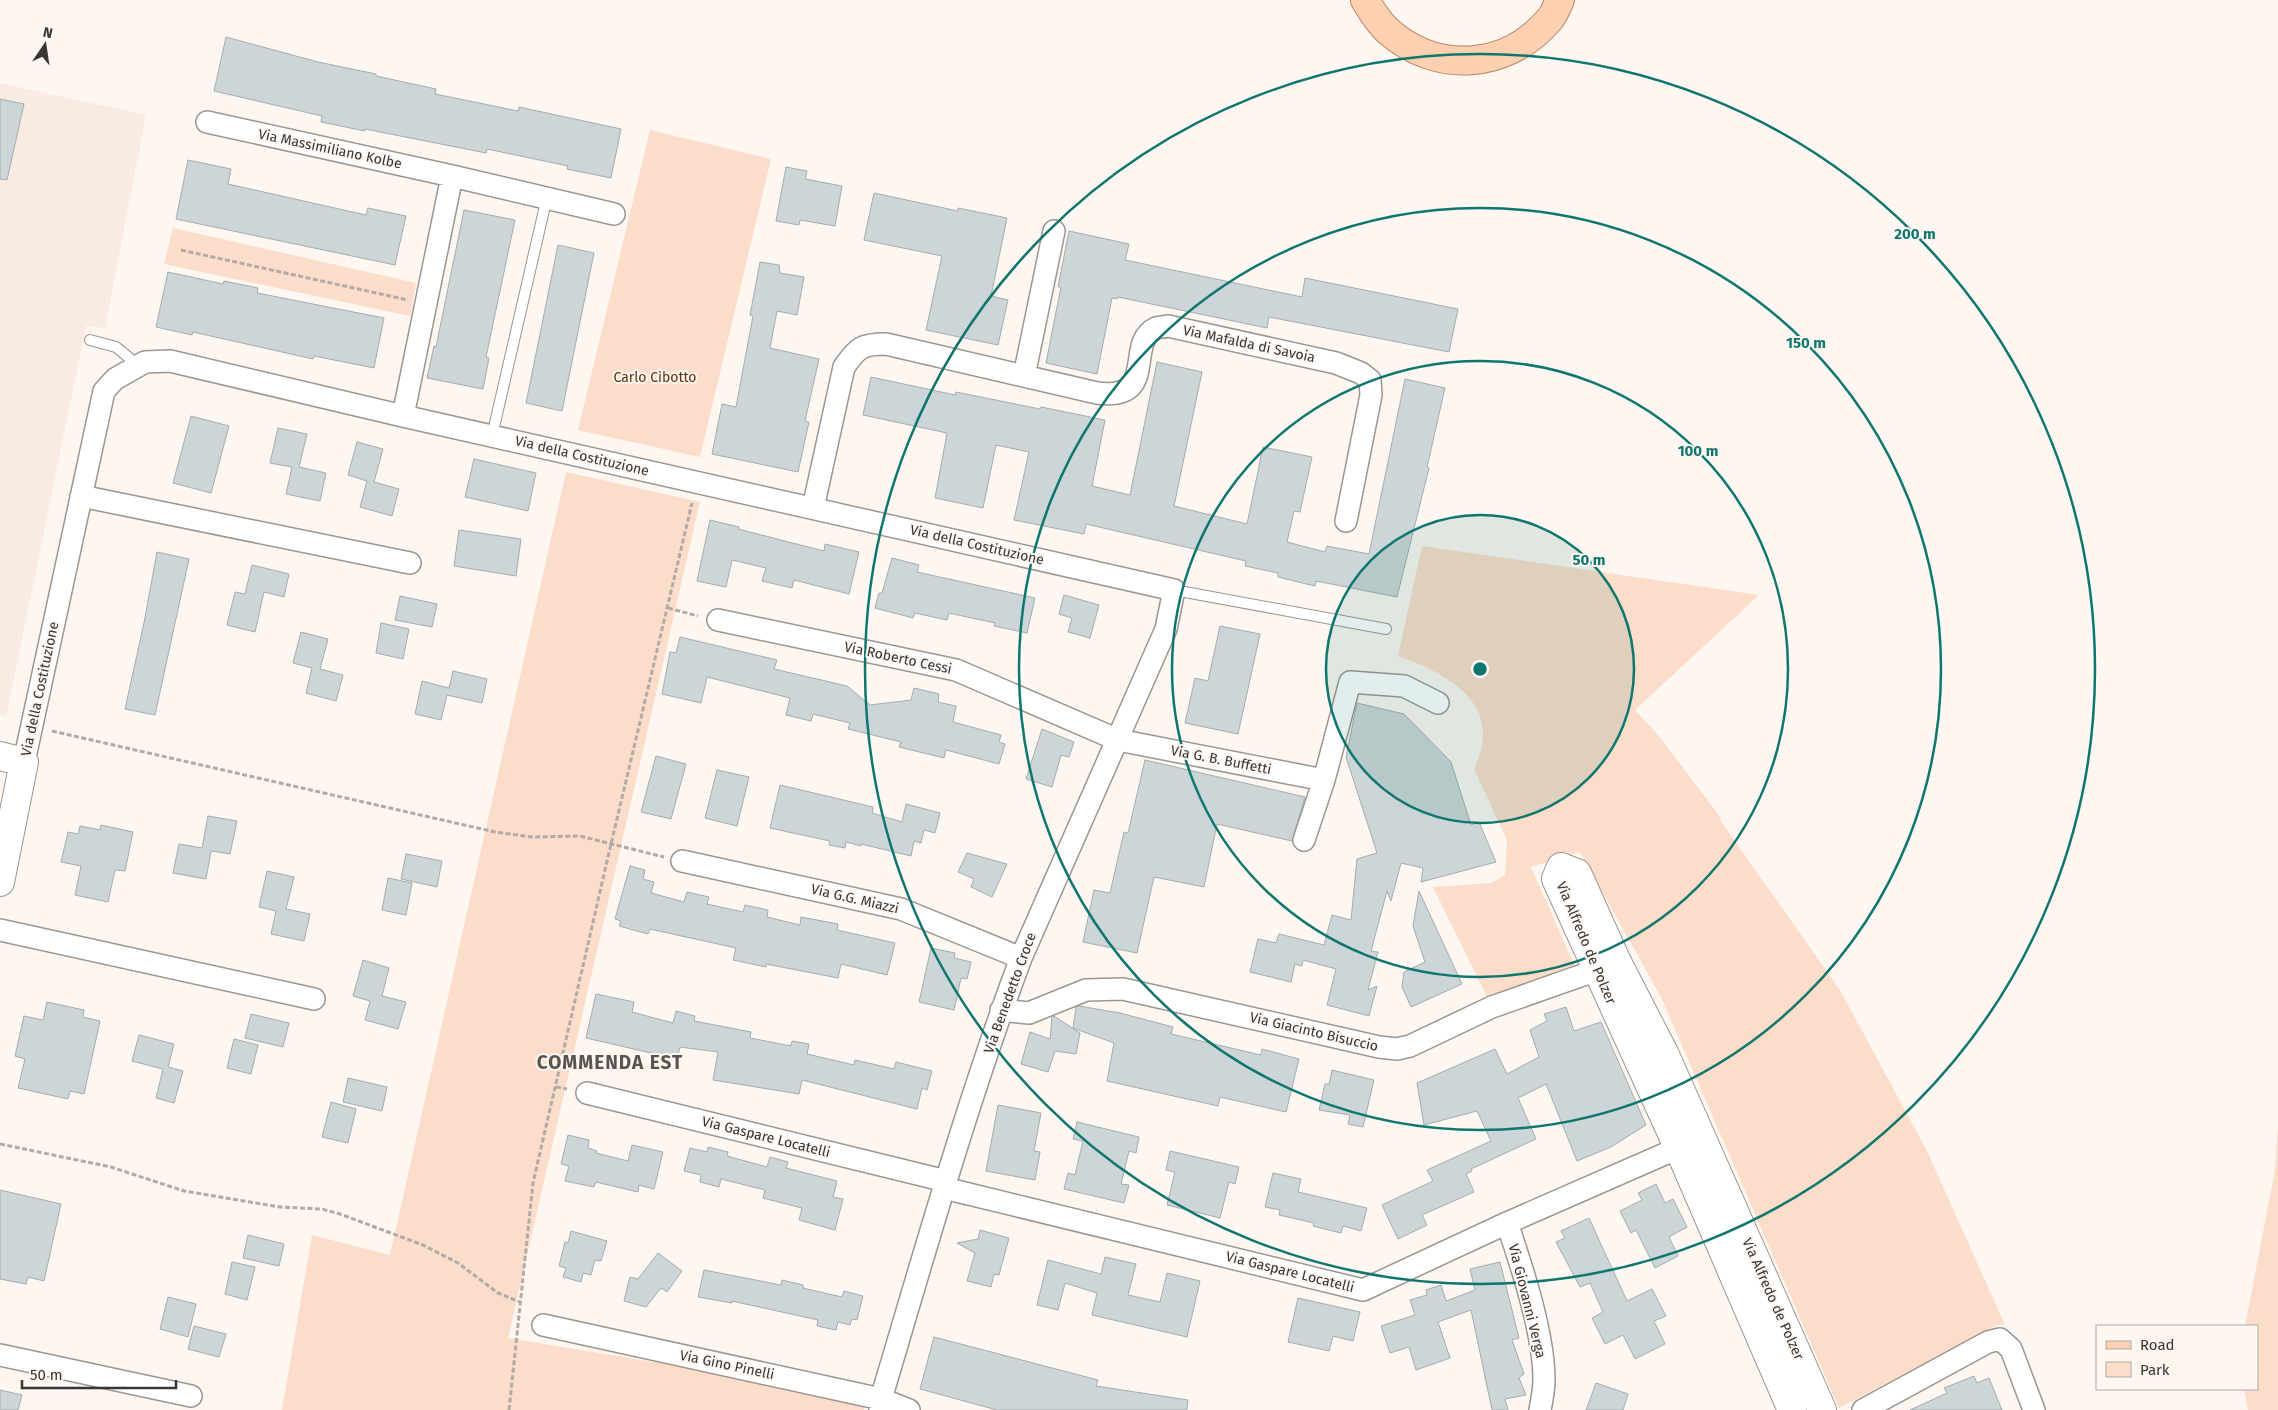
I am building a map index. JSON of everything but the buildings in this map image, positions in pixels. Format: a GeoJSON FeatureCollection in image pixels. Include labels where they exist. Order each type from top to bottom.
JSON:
{"type":"FeatureCollection","features":[{"type":"Feature","properties":{"kind":"main road"},"geometry":{"type":"LineString","coordinates":[[1365,0],[1387,30],[1417,51],[1452,61],[1489,59],[1523,44],[1550,19],[1560,0]]}},
{"type":"Feature","properties":{"kind":"street","name":"Via Massimiliano Kolbe"},"geometry":{"type":"LineString","coordinates":[[207,122],[614,214]]}},
{"type":"Feature","properties":{"kind":"street"},"geometry":{"type":"LineString","coordinates":[[403,416],[452,176]]}},
{"type":"Feature","properties":{"kind":"street"},"geometry":{"type":"LineString","coordinates":[[1024,376],[1054,231]]}},
{"type":"Feature","properties":{"kind":"street","name":"Via Mafalda di Savoia"},"geometry":{"type":"LineString","coordinates":[[813,508],[844,367],[855,351],[868,344],[886,344],[1115,395],[1127,390],[1135,381],[1146,338],[1156,328],[1168,326],[1336,363],[1361,373],[1370,380],[1371,395],[1346,521]]}},
{"type":"Feature","properties":{"kind":"street","name":"Via della Costituzione"},"geometry":{"type":"LineString","coordinates":[[0,882],[12,759],[31,727],[104,391],[115,379],[145,362],[170,361],[403,416],[1174,590]]}},
{"type":"Feature","properties":{"kind":"street"},"geometry":{"type":"LineString","coordinates":[[81,496],[410,563]]}},
{"type":"Feature","properties":{"kind":"street","name":"Via Benedetto Croce"},"geometry":{"type":"LineString","coordinates":[[880,1404],[945,1184],[1001,1010],[1021,958],[1166,629],[1174,590]]}},
{"type":"Feature","properties":{"kind":"street","name":"Via Roberto Cessi"},"geometry":{"type":"LineString","coordinates":[[718,620],[956,670],[1118,740]]}},
{"type":"Feature","properties":{"kind":"street"},"geometry":{"type":"LineString","coordinates":[[1304,840],[1324,780],[1350,682],[1404,686],[1438,703]]}},
{"type":"Feature","properties":{"kind":"street","name":"Via G. B. Buffetti"},"geometry":{"type":"LineString","coordinates":[[1118,740],[1324,780]]}},
{"type":"Feature","properties":{"kind":"street","name":"Via G.G. Miazzi"},"geometry":{"type":"LineString","coordinates":[[682,861],[901,909],[1021,958]]}},
{"type":"Feature","properties":{"kind":"street"},"geometry":{"type":"LineString","coordinates":[[0,930],[314,999]]}},
{"type":"Feature","properties":{"kind":"street","name":"Via Giacinto Bisuccio"},"geometry":{"type":"LineString","coordinates":[[1001,1010],[1029,1013],[1086,990],[1123,989],[1378,1047],[1397,1049],[1410,1046],[1492,1007],[1607,965]]}},
{"type":"Feature","properties":{"kind":"street","name":"Via Alfredo de Polzer"},"geometry":{"type":"LineString","coordinates":[[1607,965],[1665,1055],[1690,1143],[1792,1410]]}},
{"type":"Feature","properties":{"kind":"street","name":"Via Gaspare Locatelli"},"geometry":{"type":"LineString","coordinates":[[587,1093],[1363,1290],[1507,1223],[1690,1143]]}},
{"type":"Feature","properties":{"kind":"street","name":"Via Alfredo de Polzer"},"geometry":{"type":"LineString","coordinates":[[1690,1143],[1822,1410]]}},
{"type":"Feature","properties":{"kind":"street","name":"Via Giovanni Verga"},"geometry":{"type":"LineString","coordinates":[[1507,1223],[1518,1256],[1541,1346],[1544,1380],[1540,1410]]}},
{"type":"Feature","properties":{"kind":"street","name":"Via Gino Pinelli"},"geometry":{"type":"LineString","coordinates":[[542,1325],[909,1410]]}},
{"type":"Feature","properties":{"kind":"street"},"geometry":{"type":"LineString","coordinates":[[1863,1410],[1988,1342],[2000,1339],[2011,1349],[2034,1410]]}},
{"type":"Feature","properties":{"kind":"street"},"geometry":{"type":"LineString","coordinates":[[0,1356],[191,1396]]}},
{"type":"Feature","properties":{"kind":"lane"},"geometry":{"type":"LineString","coordinates":[[492,436],[547,198]]}},
{"type":"Feature","properties":{"kind":"lane"},"geometry":{"type":"LineString","coordinates":[[90,340],[116,347],[139,366]]}},
{"type":"Feature","properties":{"kind":"lane"},"geometry":{"type":"LineString","coordinates":[[1174,590],[1386,629]]}},
{"type":"Feature","properties":{"kind":"path"},"geometry":{"type":"LineString","coordinates":[[181,250],[412,301]]}},
{"type":"Feature","properties":{"kind":"path"},"geometry":{"type":"LineString","coordinates":[[509,1410],[533,1183],[692,503]]}},
{"type":"Feature","properties":{"kind":"path"},"geometry":{"type":"LineString","coordinates":[[668,608],[718,620]]}},
{"type":"Feature","properties":{"kind":"path"},"geometry":{"type":"LineString","coordinates":[[31,727],[495,832],[532,836],[580,836],[682,861]]}},
{"type":"Feature","properties":{"kind":"path"},"geometry":{"type":"LineString","coordinates":[[0,1144],[111,1167],[184,1191],[280,1207],[322,1209],[340,1214],[422,1245],[458,1264],[498,1293],[520,1302]]}},
{"type":"Feature","properties":{"kind":"shaded area"},"geometry":{"type":"Polygon","coordinates":[[[0,83],[146,115],[105,328],[86,326],[6,717],[0,715],[0,83]]]}},
{"type":"Feature","properties":{"kind":"green space","name":"Carlo Cibotto"},"geometry":{"type":"Polygon","coordinates":[[[650,130],[771,159],[700,457],[578,430],[650,130]]]}},
{"type":"Feature","properties":{"kind":"green space"},"geometry":{"type":"Polygon","coordinates":[[[173,228],[416,283],[410,316],[164,264],[173,228]]]}},
{"type":"Feature","properties":{"kind":"green space"},"geometry":{"type":"Polygon","coordinates":[[[566,472],[700,502],[508,1338],[866,1397],[864,1410],[282,1410],[312,1235],[390,1255],[566,472]]]}},
{"type":"Feature","properties":{"kind":"green space"},"geometry":{"type":"Polygon","coordinates":[[[1422,546],[1759,595],[1635,710],[1659,736],[1721,818],[1720,820],[1840,990],[1927,1151],[2005,1325],[1997,1325],[1839,1408],[1661,997],[1580,852],[1531,867],[1576,969],[1529,982],[1487,997],[1433,887],[1491,883],[1505,875],[1507,840],[1474,769],[1482,746],[1483,727],[1477,710],[1467,695],[1453,683],[1398,656],[1422,546]]]}},
{"type":"Feature","properties":{"kind":"green space"},"geometry":{"type":"Polygon","coordinates":[[[2278,1124],[2278,1410],[2248,1410],[2244,1390],[2258,1390],[2258,1325],[2245,1325],[2275,1170],[2278,1124]]]}},
{"type":"Feature","properties":{"kind":"district","name":"COMMENDA EST"},"geometry":{"type":"Point","coordinates":[610,1062]}}]}
